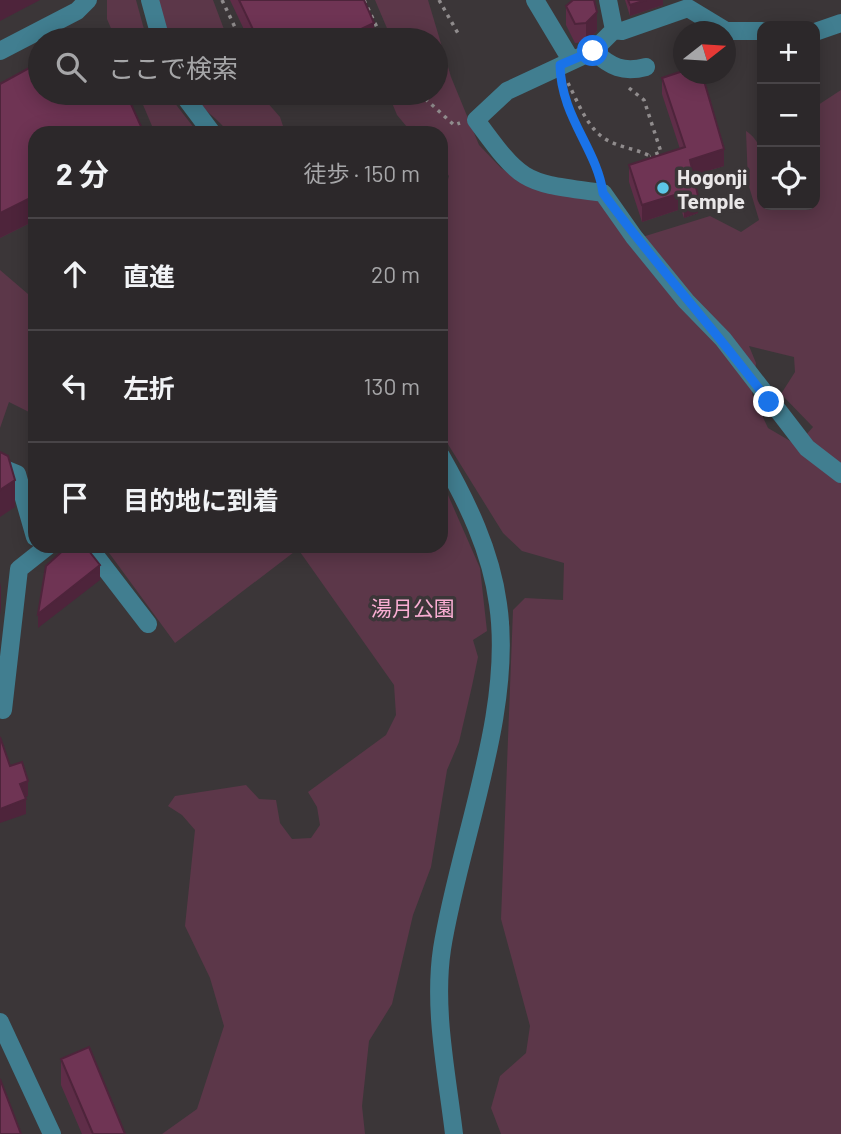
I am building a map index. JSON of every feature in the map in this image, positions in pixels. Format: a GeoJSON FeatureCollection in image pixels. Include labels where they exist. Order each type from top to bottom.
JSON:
{"type":"FeatureCollection","features":[{"type":"Feature","properties":{"kind":"street"},"geometry":{"type":"LineString","coordinates":[[44,28],[77,11],[88,0]]}},
{"type":"Feature","properties":{"kind":"street"},"geometry":{"type":"LineString","coordinates":[[150,0],[158,28]]}},
{"type":"Feature","properties":{"kind":"street"},"geometry":{"type":"LineString","coordinates":[[535,0],[566,63]]}},
{"type":"Feature","properties":{"kind":"street"},"geometry":{"type":"LineString","coordinates":[[608,0],[614,30]]}},
{"type":"Feature","properties":{"kind":"street"},"geometry":{"type":"LineString","coordinates":[[614,30],[622,31],[688,8],[726,31],[757,31]]}},
{"type":"Feature","properties":{"kind":"street"},"geometry":{"type":"LineString","coordinates":[[820,30],[841,23]]}},
{"type":"Feature","properties":{"kind":"street"},"geometry":{"type":"LineString","coordinates":[[614,30],[593,51],[508,91],[476,120],[507,163],[524,177],[539,184],[603,193],[652,258],[723,339],[807,447],[841,474]]}},
{"type":"Feature","properties":{"kind":"street"},"geometry":{"type":"LineString","coordinates":[[0,51],[28,36]]}},
{"type":"Feature","properties":{"kind":"street"},"geometry":{"type":"LineString","coordinates":[[593,51],[620,70],[646,68]]}},
{"type":"Feature","properties":{"kind":"street"},"geometry":{"type":"LineString","coordinates":[[191,105],[207,126]]}},
{"type":"Feature","properties":{"kind":"street"},"geometry":{"type":"LineString","coordinates":[[0,467],[17,474],[28,508]]}},
{"type":"Feature","properties":{"kind":"street"},"geometry":{"type":"LineString","coordinates":[[448,469],[473,516],[483,545],[494,579],[500,628],[497,699],[442,949],[442,1033],[454,1134]]}},
{"type":"Feature","properties":{"kind":"street"},"geometry":{"type":"LineString","coordinates":[[3,710],[19,569],[33,553]]}},
{"type":"Feature","properties":{"kind":"street"},"geometry":{"type":"LineString","coordinates":[[93,553],[148,624]]}},
{"type":"Feature","properties":{"kind":"street"},"geometry":{"type":"LineString","coordinates":[[0,1022],[52,1134]]}},
{"type":"Feature","properties":{"kind":"path"},"geometry":{"type":"LineString","coordinates":[[222,0],[235,28]]}},
{"type":"Feature","properties":{"kind":"path"},"geometry":{"type":"LineString","coordinates":[[363,0],[377,28]]}},
{"type":"Feature","properties":{"kind":"path"},"geometry":{"type":"LineString","coordinates":[[439,0],[460,35]]}},
{"type":"Feature","properties":{"kind":"path"},"geometry":{"type":"LineString","coordinates":[[566,63],[586,118],[606,141],[650,156],[661,152],[644,100],[625,85]]}},
{"type":"Feature","properties":{"kind":"path"},"geometry":{"type":"LineString","coordinates":[[566,63],[568,107],[601,180],[603,193]]}},
{"type":"Feature","properties":{"kind":"path"},"geometry":{"type":"LineString","coordinates":[[432,105],[454,125],[476,120]]}},
{"type":"Feature","properties":{"kind":"path"},"geometry":{"type":"LineString","coordinates":[[650,156],[654,164]]}},
{"type":"Feature","properties":{"kind":"green space"},"geometry":{"type":"Polygon","coordinates":[[[107,0],[136,0],[144,28],[111,28],[107,19],[107,0]]]}},
{"type":"Feature","properties":{"kind":"green space"},"geometry":{"type":"Polygon","coordinates":[[[155,0],[213,0],[224,28],[163,28],[155,0]]]}},
{"type":"Feature","properties":{"kind":"green space"},"geometry":{"type":"Polygon","coordinates":[[[375,0],[428,0],[436,28],[387,28],[375,0]]]}},
{"type":"Feature","properties":{"kind":"green space"},"geometry":{"type":"Polygon","coordinates":[[[448,67],[479,145],[501,168],[531,187],[603,201],[639,238],[710,216],[741,232],[759,220],[748,183],[746,131],[757,142],[757,210],[820,210],[820,104],[841,90],[841,1134],[501,1134],[491,1108],[500,1076],[526,1053],[530,1026],[501,919],[513,610],[525,598],[563,600],[564,563],[522,551],[503,533],[448,444],[448,126],[406,126],[393,105],[448,105],[448,67]],[[749,346],[756,363],[752,394],[768,428],[797,445],[813,427],[781,394],[795,372],[794,357],[749,346]]]}},
{"type":"Feature","properties":{"kind":"green space"},"geometry":{"type":"Polygon","coordinates":[[[143,105],[176,105],[193,126],[152,126],[143,105]]]}},
{"type":"Feature","properties":{"kind":"green space"},"geometry":{"type":"Polygon","coordinates":[[[200,105],[270,105],[280,117],[283,126],[223,126],[200,105]]]}},
{"type":"Feature","properties":{"kind":"green space"},"geometry":{"type":"Polygon","coordinates":[[[0,270],[28,294],[28,412],[9,402],[0,428],[0,270]]]}},
{"type":"Feature","properties":{"kind":"green space","name":"湯月公園"},"geometry":{"type":"Polygon","coordinates":[[[448,495],[480,568],[487,631],[473,640],[478,657],[472,686],[459,742],[447,770],[431,867],[413,915],[392,1004],[369,1041],[362,1106],[365,1134],[162,1134],[197,1109],[224,1026],[210,978],[185,926],[195,830],[182,815],[168,806],[175,796],[246,785],[259,799],[276,800],[280,823],[292,839],[311,838],[320,825],[317,807],[308,792],[386,735],[396,715],[394,685],[301,553],[448,553],[448,495]]]}},
{"type":"Feature","properties":{"kind":"green space"},"geometry":{"type":"Polygon","coordinates":[[[109,553],[293,553],[175,643],[109,553]]]}},
{"type":"Feature","properties":{"kind":"building"},"geometry":{"type":"Polygon","coordinates":[[[239,0],[364,0],[374,23],[363,28],[252,28],[239,0]]]}},
{"type":"Feature","properties":{"kind":"building"},"geometry":{"type":"Polygon","coordinates":[[[573,0],[594,0],[597,12],[586,23],[575,24],[566,6],[573,0]]]}},
{"type":"Feature","properties":{"kind":"building"},"geometry":{"type":"Polygon","coordinates":[[[628,0],[646,0],[630,5],[628,0]]]}},
{"type":"Feature","properties":{"kind":"building"},"geometry":{"type":"Polygon","coordinates":[[[28,69],[28,105],[131,105],[141,126],[28,126],[28,199],[0,213],[0,84],[28,69]]]}},
{"type":"Feature","properties":{"kind":"building"},"geometry":{"type":"Polygon","coordinates":[[[673,74],[673,84],[705,84],[724,149],[690,160],[698,196],[684,201],[681,193],[642,205],[629,165],[685,147],[662,78],[673,74]]]}},
{"type":"Feature","properties":{"kind":"building"},"geometry":{"type":"Polygon","coordinates":[[[0,452],[8,456],[15,480],[0,490],[0,452]]]}},
{"type":"Feature","properties":{"kind":"building"},"geometry":{"type":"Polygon","coordinates":[[[60,553],[91,553],[100,565],[38,614],[46,566],[60,553]]]}},
{"type":"Feature","properties":{"kind":"building"},"geometry":{"type":"Polygon","coordinates":[[[0,737],[10,766],[22,762],[28,781],[20,784],[26,799],[0,809],[0,737]]]}},
{"type":"Feature","properties":{"kind":"building"},"geometry":{"type":"Polygon","coordinates":[[[89,1047],[125,1134],[93,1134],[61,1059],[89,1047]]]}},
{"type":"Feature","properties":{"kind":"building"},"geometry":{"type":"Polygon","coordinates":[[[0,1079],[21,1134],[0,1134],[0,1079]]]}},
{"type":"Feature","properties":{"kind":"place","name":"Hogonji Temple"},"geometry":{"type":"Point","coordinates":[663,188]}},
{"type":"Feature","properties":{"kind":"route"},"geometry":{"type":"LineString","coordinates":[[593,51],[560,65],[560,80],[576,130],[597,170],[603,193],[686,301],[723,339],[769,402]]}}]}
